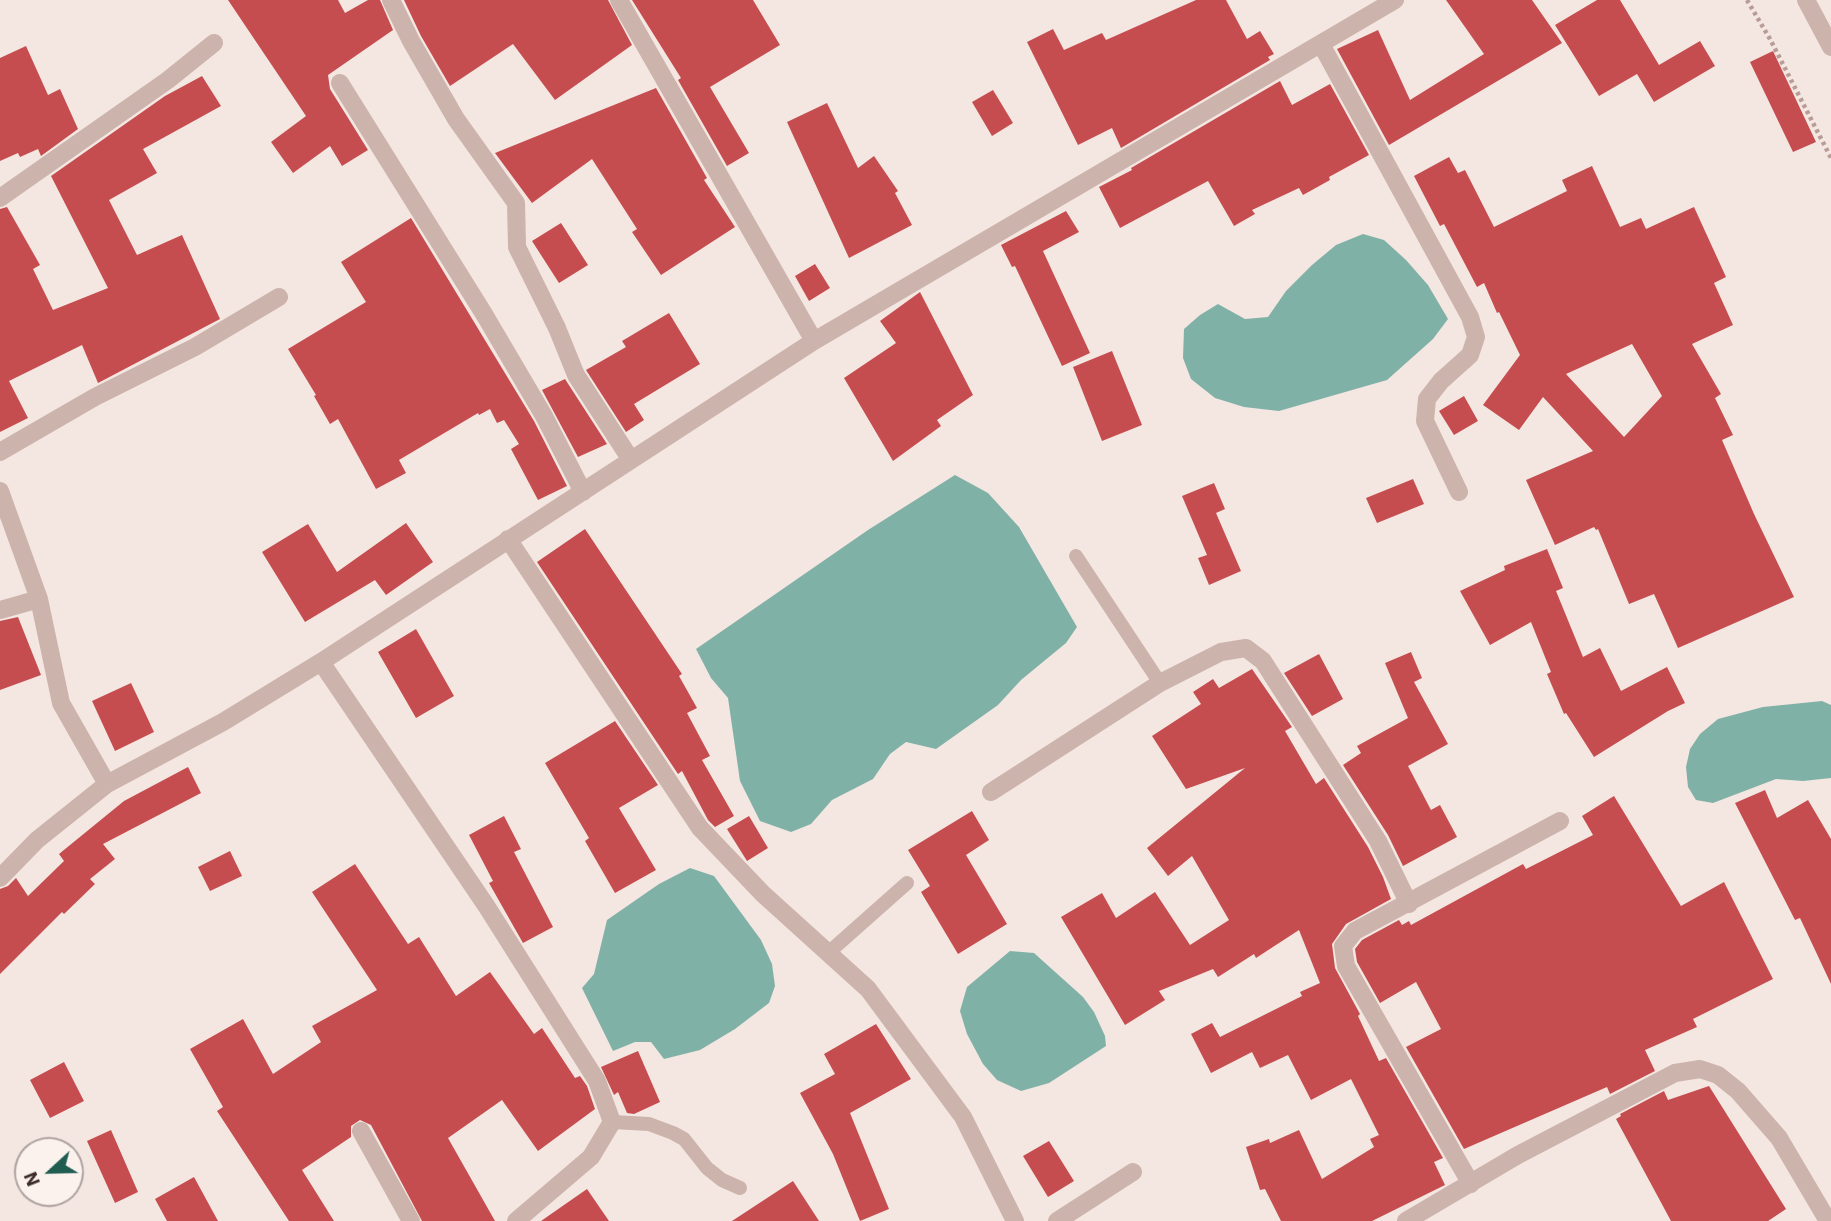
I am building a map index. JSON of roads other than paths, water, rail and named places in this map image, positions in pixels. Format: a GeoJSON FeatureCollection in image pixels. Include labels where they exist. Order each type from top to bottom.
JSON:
{"type":"FeatureCollection","features":[{"type":"Feature","properties":{"kind":"street"},"geometry":{"type":"LineString","coordinates":[[391,0],[411,41],[456,119],[516,204],[517,247],[557,328],[576,375],[631,460]]}},
{"type":"Feature","properties":{"kind":"street"},"geometry":{"type":"LineString","coordinates":[[619,0],[814,341]]}},
{"type":"Feature","properties":{"kind":"street"},"geometry":{"type":"LineString","coordinates":[[0,878],[37,840],[107,784],[223,722],[321,662],[814,341],[1395,0]]}},
{"type":"Feature","properties":{"kind":"street"},"geometry":{"type":"LineString","coordinates":[[1806,0],[1831,47]]}},
{"type":"Feature","properties":{"kind":"street"},"geometry":{"type":"LineString","coordinates":[[0,198],[168,80],[214,43]]}},
{"type":"Feature","properties":{"kind":"street"},"geometry":{"type":"LineString","coordinates":[[1321,44],[1470,317],[1476,337],[1471,355],[1441,381],[1427,399],[1425,421],[1459,492]]}},
{"type":"Feature","properties":{"kind":"street"},"geometry":{"type":"LineString","coordinates":[[340,83],[484,314],[544,416],[583,492]]}},
{"type":"Feature","properties":{"kind":"street"},"geometry":{"type":"LineString","coordinates":[[0,452],[95,397],[195,347],[279,297]]}},
{"type":"Feature","properties":{"kind":"street"},"geometry":{"type":"LineString","coordinates":[[0,491],[39,599],[61,703],[107,784]]}},
{"type":"Feature","properties":{"kind":"street"},"geometry":{"type":"LineString","coordinates":[[508,539],[700,828],[763,894],[868,989],[963,1117],[1015,1221]]}},
{"type":"Feature","properties":{"kind":"street"},"geometry":{"type":"LineString","coordinates":[[0,610],[39,599]]}},
{"type":"Feature","properties":{"kind":"street"},"geometry":{"type":"LineString","coordinates":[[991,792],[1160,683],[1221,652],[1246,649],[1264,661],[1378,841],[1409,904]]}},
{"type":"Feature","properties":{"kind":"street"},"geometry":{"type":"LineString","coordinates":[[321,662],[486,907],[597,1081],[612,1122],[592,1157],[516,1221]]}},
{"type":"Feature","properties":{"kind":"street"},"geometry":{"type":"LineString","coordinates":[[1471,1184],[1346,966],[1343,946],[1355,931],[1560,821]]}},
{"type":"Feature","properties":{"kind":"street"},"geometry":{"type":"LineString","coordinates":[[1406,1221],[1518,1155],[1675,1073],[1700,1069],[1718,1075],[1738,1091],[1780,1138],[1828,1221]]}},
{"type":"Feature","properties":{"kind":"street"},"geometry":{"type":"LineString","coordinates":[[360,1131],[411,1221]]}},
{"type":"Feature","properties":{"kind":"street"},"geometry":{"type":"LineString","coordinates":[[1057,1221],[1133,1172]]}},
{"type":"Feature","properties":{"kind":"lane"},"geometry":{"type":"LineString","coordinates":[[1076,555],[1160,683]]}},
{"type":"Feature","properties":{"kind":"lane"},"geometry":{"type":"LineString","coordinates":[[827,954],[907,883]]}},
{"type":"Feature","properties":{"kind":"lane"},"geometry":{"type":"LineString","coordinates":[[612,1122],[649,1124],[674,1133],[684,1139],[706,1167],[722,1180],[740,1188]]}},
{"type":"Feature","properties":{"kind":"water"},"geometry":{"type":"Polygon","coordinates":[[[1363,234],[1384,240],[1406,260],[1428,285],[1448,319],[1433,339],[1387,380],[1279,411],[1244,407],[1215,398],[1191,379],[1183,358],[1184,329],[1200,315],[1218,304],[1245,319],[1268,317],[1286,291],[1312,265],[1336,245],[1363,234]]]}},
{"type":"Feature","properties":{"kind":"water"},"geometry":{"type":"Polygon","coordinates":[[[955,475],[988,493],[1019,527],[1077,627],[1066,643],[1021,680],[998,705],[936,749],[906,742],[890,754],[873,779],[832,800],[811,824],[791,832],[760,821],[740,781],[728,698],[711,678],[696,649],[868,530],[955,475]]]}},
{"type":"Feature","properties":{"kind":"water"},"geometry":{"type":"Polygon","coordinates":[[[1822,701],[1831,705],[1831,778],[1803,781],[1776,779],[1713,803],[1696,800],[1688,787],[1686,767],[1690,749],[1700,734],[1718,719],[1763,707],[1822,701]]]}},
{"type":"Feature","properties":{"kind":"water"},"geometry":{"type":"Polygon","coordinates":[[[690,868],[714,876],[761,940],[772,964],[775,986],[769,1003],[735,1029],[700,1050],[664,1059],[651,1042],[635,1042],[613,1051],[582,988],[594,974],[607,920],[659,884],[690,868]]]}},
{"type":"Feature","properties":{"kind":"water"},"geometry":{"type":"Polygon","coordinates":[[[1010,951],[1034,953],[1083,997],[1094,1012],[1105,1036],[1106,1046],[1049,1083],[1021,1091],[997,1080],[983,1064],[967,1034],[960,1011],[967,987],[1010,951]]]}}]}
